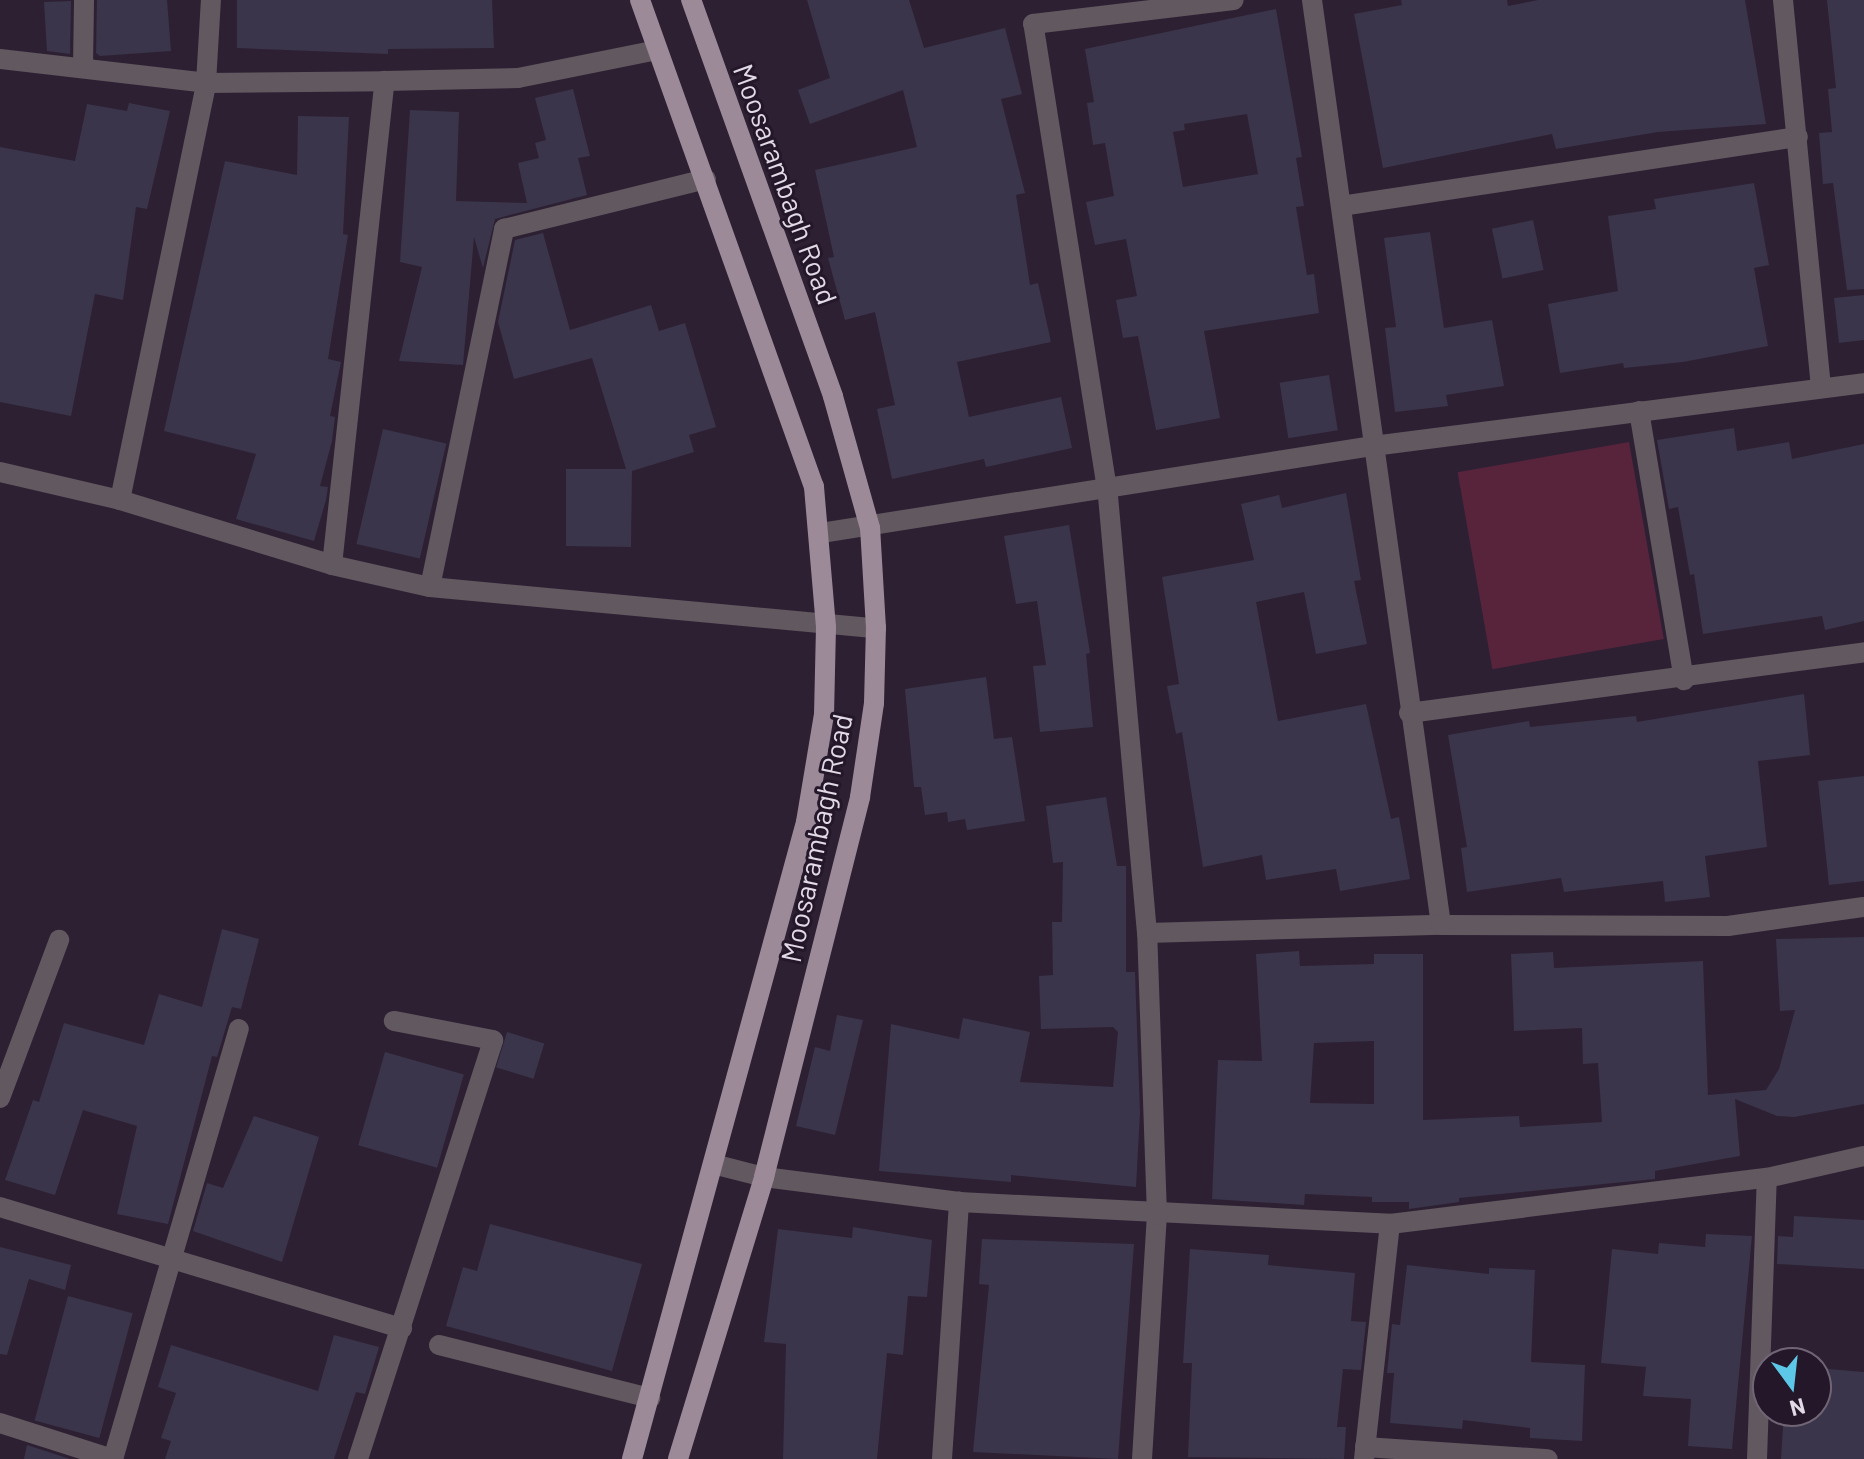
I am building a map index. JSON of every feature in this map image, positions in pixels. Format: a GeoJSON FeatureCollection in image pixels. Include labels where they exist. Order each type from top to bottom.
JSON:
{"type":"FeatureCollection","features":[{"type":"Feature","properties":{"kind":"main road","name":"Moosarambagh Road"},"geometry":{"type":"LineString","coordinates":[[632,1459],[806,822],[824,715],[826,627],[821,533],[814,487],[640,0]]}},
{"type":"Feature","properties":{"kind":"main road","name":"Moosarambagh Road"},"geometry":{"type":"LineString","coordinates":[[678,1459],[764,1177],[860,797],[874,703],[876,628],[870,528],[833,396],[691,0]]}},
{"type":"Feature","properties":{"kind":"street"},"geometry":{"type":"LineString","coordinates":[[83,66],[84,0]]}},
{"type":"Feature","properties":{"kind":"street"},"geometry":{"type":"LineString","coordinates":[[120,500],[206,83],[211,0]]}},
{"type":"Feature","properties":{"kind":"street"},"geometry":{"type":"LineString","coordinates":[[1142,1459],[1157,1215],[1147,933],[1107,489],[1033,24],[1234,0]]}},
{"type":"Feature","properties":{"kind":"street"},"geometry":{"type":"LineString","coordinates":[[1312,0],[1409,713],[1441,925]]}},
{"type":"Feature","properties":{"kind":"street"},"geometry":{"type":"LineString","coordinates":[[1783,0],[1821,386]]}},
{"type":"Feature","properties":{"kind":"street"},"geometry":{"type":"LineString","coordinates":[[0,59],[83,66],[206,83],[385,81],[518,78],[657,50]]}},
{"type":"Feature","properties":{"kind":"street"},"geometry":{"type":"LineString","coordinates":[[332,565],[385,81]]}},
{"type":"Feature","properties":{"kind":"street"},"geometry":{"type":"LineString","coordinates":[[1341,206],[1798,137]]}},
{"type":"Feature","properties":{"kind":"street"},"geometry":{"type":"LineString","coordinates":[[430,587],[504,229],[706,179]]}},
{"type":"Feature","properties":{"kind":"street"},"geometry":{"type":"LineString","coordinates":[[821,533],[870,528],[1373,446],[1821,386],[1864,383]]}},
{"type":"Feature","properties":{"kind":"street"},"geometry":{"type":"LineString","coordinates":[[1639,411],[1684,680]]}},
{"type":"Feature","properties":{"kind":"street"},"geometry":{"type":"LineString","coordinates":[[0,472],[120,500],[332,565],[430,587],[826,627],[876,628]]}},
{"type":"Feature","properties":{"kind":"street"},"geometry":{"type":"LineString","coordinates":[[1409,713],[1684,680],[1864,652]]}},
{"type":"Feature","properties":{"kind":"street"},"geometry":{"type":"LineString","coordinates":[[1147,933],[1441,925],[1728,926],[1864,907]]}},
{"type":"Feature","properties":{"kind":"street"},"geometry":{"type":"LineString","coordinates":[[0,1098],[59,940]]}},
{"type":"Feature","properties":{"kind":"street"},"geometry":{"type":"LineString","coordinates":[[358,1459],[493,1040],[394,1021]]}},
{"type":"Feature","properties":{"kind":"street"},"geometry":{"type":"LineString","coordinates":[[0,1423],[113,1459],[239,1029]]}},
{"type":"Feature","properties":{"kind":"street"},"geometry":{"type":"LineString","coordinates":[[713,1164],[764,1177],[959,1202],[1157,1215],[1390,1224],[1767,1178],[1864,1156]]}},
{"type":"Feature","properties":{"kind":"street"},"geometry":{"type":"LineString","coordinates":[[1757,1459],[1767,1178]]}},
{"type":"Feature","properties":{"kind":"street"},"geometry":{"type":"LineString","coordinates":[[942,1459],[959,1202]]}},
{"type":"Feature","properties":{"kind":"street"},"geometry":{"type":"LineString","coordinates":[[0,1207],[169,1261],[402,1328]]}},
{"type":"Feature","properties":{"kind":"street"},"geometry":{"type":"LineString","coordinates":[[1390,1224],[1364,1453],[1548,1459]]}},
{"type":"Feature","properties":{"kind":"street"},"geometry":{"type":"LineString","coordinates":[[439,1345],[650,1398]]}},
{"type":"Feature","properties":{"kind":"shaded area"},"geometry":{"type":"Polygon","coordinates":[[[1629,442],[1664,639],[1492,669],[1458,472],[1629,442]]]}},
{"type":"Feature","properties":{"kind":"building"},"geometry":{"type":"Polygon","coordinates":[[[97,0],[167,0],[171,51],[100,56],[96,53],[97,0]]]}},
{"type":"Feature","properties":{"kind":"building"},"geometry":{"type":"Polygon","coordinates":[[[237,0],[492,0],[494,48],[388,49],[388,54],[237,48],[237,0]]]}},
{"type":"Feature","properties":{"kind":"building"},"geometry":{"type":"Polygon","coordinates":[[[807,0],[909,0],[924,48],[1005,28],[1022,94],[1001,99],[1025,193],[1016,195],[1030,285],[1038,283],[1051,342],[957,362],[969,417],[1061,397],[1072,448],[986,467],[984,459],[892,479],[877,409],[895,405],[875,312],[845,320],[828,258],[834,257],[815,170],[917,147],[903,90],[810,124],[798,90],[830,78],[807,0]]]}},
{"type":"Feature","properties":{"kind":"building"},"geometry":{"type":"Polygon","coordinates":[[[1401,0],[1507,0],[1508,6],[1538,0],[1745,0],[1766,124],[1658,132],[1556,149],[1552,134],[1383,168],[1354,14],[1402,5],[1401,0]]]}},
{"type":"Feature","properties":{"kind":"building"},"geometry":{"type":"Polygon","coordinates":[[[1827,0],[1864,0],[1864,289],[1847,290],[1833,183],[1823,184],[1819,133],[1832,132],[1828,89],[1836,88],[1827,0]]]}},
{"type":"Feature","properties":{"kind":"building"},"geometry":{"type":"Polygon","coordinates":[[[71,1],[70,54],[47,51],[44,2],[71,1]]]}},
{"type":"Feature","properties":{"kind":"building"},"geometry":{"type":"Polygon","coordinates":[[[1276,9],[1302,157],[1296,158],[1304,206],[1296,207],[1307,275],[1314,274],[1319,313],[1204,331],[1220,418],[1156,430],[1138,336],[1123,338],[1116,300],[1137,296],[1126,239],[1095,245],[1086,202],[1114,196],[1105,143],[1093,145],[1087,103],[1094,102],[1085,49],[1276,9]],[[1247,114],[1184,124],[1185,130],[1173,132],[1183,187],[1258,174],[1247,114]]]}},
{"type":"Feature","properties":{"kind":"building"},"geometry":{"type":"Polygon","coordinates":[[[573,89],[590,156],[578,158],[587,195],[495,219],[483,268],[474,237],[463,365],[399,361],[422,267],[400,262],[410,110],[459,112],[456,201],[527,203],[518,163],[539,158],[535,143],[546,140],[535,98],[573,89]]]}},
{"type":"Feature","properties":{"kind":"building"},"geometry":{"type":"Polygon","coordinates":[[[129,103],[170,111],[147,209],[136,207],[123,300],[95,294],[71,416],[0,402],[0,147],[75,161],[87,104],[127,111],[129,103]]]}},
{"type":"Feature","properties":{"kind":"building"},"geometry":{"type":"Polygon","coordinates":[[[298,116],[349,117],[343,234],[348,235],[328,359],[341,362],[330,416],[335,417],[332,441],[320,486],[328,487],[314,541],[236,519],[256,454],[164,431],[225,161],[297,175],[298,116]]]}},
{"type":"Feature","properties":{"kind":"building"},"geometry":{"type":"Polygon","coordinates":[[[1754,183],[1769,265],[1754,268],[1768,346],[1683,362],[1624,368],[1623,363],[1560,373],[1548,304],[1618,291],[1608,216],[1656,209],[1654,199],[1754,183]]]}},
{"type":"Feature","properties":{"kind":"building"},"geometry":{"type":"Polygon","coordinates":[[[1533,220],[1544,270],[1503,279],[1492,229],[1533,220]]]}},
{"type":"Feature","properties":{"kind":"building"},"geometry":{"type":"Polygon","coordinates":[[[1430,232],[1444,328],[1492,320],[1504,386],[1446,395],[1448,406],[1395,412],[1385,328],[1396,327],[1384,238],[1430,232]]]}},
{"type":"Feature","properties":{"kind":"building"},"geometry":{"type":"Polygon","coordinates":[[[543,233],[570,330],[651,305],[659,331],[685,323],[716,427],[689,435],[694,452],[632,471],[631,547],[566,546],[566,469],[626,469],[592,358],[514,379],[498,322],[515,240],[543,233]]]}},
{"type":"Feature","properties":{"kind":"building"},"geometry":{"type":"Polygon","coordinates":[[[1864,295],[1864,340],[1839,343],[1834,298],[1864,295]]]}},
{"type":"Feature","properties":{"kind":"building"},"geometry":{"type":"Polygon","coordinates":[[[1329,375],[1338,430],[1288,438],[1280,383],[1329,375]]]}},
{"type":"Feature","properties":{"kind":"building"},"geometry":{"type":"Polygon","coordinates":[[[1734,428],[1737,451],[1789,442],[1792,459],[1864,444],[1864,621],[1825,630],[1822,616],[1703,634],[1694,574],[1690,575],[1678,507],[1669,509],[1657,440],[1734,428]]]}},
{"type":"Feature","properties":{"kind":"building"},"geometry":{"type":"Polygon","coordinates":[[[383,429],[446,444],[420,559],[356,544],[383,429]]]}},
{"type":"Feature","properties":{"kind":"building"},"geometry":{"type":"Polygon","coordinates":[[[1346,493],[1361,580],[1354,581],[1367,644],[1316,654],[1304,592],[1256,602],[1278,721],[1366,704],[1391,819],[1399,817],[1410,879],[1340,891],[1336,869],[1266,880],[1262,855],[1203,867],[1182,732],[1176,734],[1167,686],[1179,684],[1162,577],[1254,560],[1241,504],[1279,495],[1282,508],[1346,493]]]}},
{"type":"Feature","properties":{"kind":"building"},"geometry":{"type":"Polygon","coordinates":[[[1069,525],[1090,653],[1086,654],[1093,727],[1040,732],[1033,666],[1046,665],[1037,601],[1016,604],[1004,536],[1069,525]]]}},
{"type":"Feature","properties":{"kind":"building"},"geometry":{"type":"Polygon","coordinates":[[[986,677],[994,739],[1012,737],[1025,821],[967,830],[965,819],[948,822],[947,812],[925,815],[921,787],[914,787],[905,689],[986,677]]]}},
{"type":"Feature","properties":{"kind":"building"},"geometry":{"type":"Polygon","coordinates":[[[1804,694],[1810,755],[1758,761],[1767,847],[1705,856],[1710,897],[1665,902],[1663,881],[1564,892],[1561,878],[1467,892],[1461,848],[1467,847],[1448,735],[1529,721],[1530,727],[1636,716],[1637,722],[1804,694]]]}},
{"type":"Feature","properties":{"kind":"building"},"geometry":{"type":"Polygon","coordinates":[[[1864,776],[1864,881],[1829,885],[1818,781],[1864,776]]]}},
{"type":"Feature","properties":{"kind":"building"},"geometry":{"type":"Polygon","coordinates":[[[1106,797],[1117,866],[1126,866],[1126,972],[1135,972],[1140,1113],[1136,1187],[1011,1175],[1011,1182],[879,1171],[891,1024],[959,1039],[963,1018],[1030,1032],[1020,1082],[1113,1087],[1118,1032],[1113,1027],[1041,1029],[1039,976],[1053,975],[1052,922],[1062,922],[1063,862],[1053,863],[1046,806],[1106,797]]]}},
{"type":"Feature","properties":{"kind":"building"},"geometry":{"type":"Polygon","coordinates":[[[222,929],[259,939],[241,1009],[232,1007],[217,1057],[212,1056],[168,1224],[117,1214],[137,1126],[83,1110],[55,1195],[5,1180],[33,1100],[39,1102],[64,1023],[144,1045],[159,994],[202,1007],[222,929]]]}},
{"type":"Feature","properties":{"kind":"building"},"geometry":{"type":"Polygon","coordinates":[[[1864,937],[1864,1104],[1794,1117],[1777,1116],[1735,1099],[1740,1156],[1655,1171],[1655,1179],[1459,1198],[1459,1202],[1409,1209],[1409,1202],[1372,1202],[1372,1197],[1305,1194],[1304,1205],[1212,1199],[1218,1060],[1262,1061],[1256,954],[1299,951],[1300,966],[1374,964],[1374,954],[1423,954],[1423,1120],[1519,1116],[1520,1127],[1602,1122],[1598,1063],[1583,1064],[1582,1028],[1514,1031],[1511,954],[1553,952],[1554,968],[1703,961],[1708,1095],[1766,1090],[1779,1069],[1795,1010],[1780,1011],[1776,939],[1864,937]],[[1374,1041],[1314,1043],[1310,1103],[1374,1104],[1374,1041]]]}},
{"type":"Feature","properties":{"kind":"building"},"geometry":{"type":"Polygon","coordinates":[[[837,1015],[863,1020],[835,1135],[796,1126],[815,1047],[830,1051],[837,1015]]]}},
{"type":"Feature","properties":{"kind":"building"},"geometry":{"type":"Polygon","coordinates":[[[507,1032],[544,1043],[533,1079],[496,1067],[507,1032]]]}},
{"type":"Feature","properties":{"kind":"building"},"geometry":{"type":"Polygon","coordinates":[[[385,1052],[464,1075],[437,1168],[358,1145],[385,1052]]]}},
{"type":"Feature","properties":{"kind":"building"},"geometry":{"type":"Polygon","coordinates":[[[254,1116],[319,1137],[282,1262],[193,1231],[207,1183],[223,1188],[254,1116]]]}},
{"type":"Feature","properties":{"kind":"building"},"geometry":{"type":"Polygon","coordinates":[[[1794,1216],[1864,1220],[1864,1269],[1777,1264],[1778,1236],[1793,1237],[1794,1216]]]}},
{"type":"Feature","properties":{"kind":"building"},"geometry":{"type":"Polygon","coordinates":[[[490,1224],[642,1264],[612,1371],[446,1326],[463,1267],[477,1271],[490,1224]]]}},
{"type":"Feature","properties":{"kind":"building"},"geometry":{"type":"Polygon","coordinates":[[[853,1227],[932,1240],[927,1297],[908,1296],[903,1355],[887,1353],[877,1459],[783,1459],[786,1344],[764,1342],[778,1229],[852,1238],[853,1227]]]}},
{"type":"Feature","properties":{"kind":"building"},"geometry":{"type":"Polygon","coordinates":[[[1706,1234],[1752,1236],[1732,1449],[1688,1446],[1691,1399],[1643,1396],[1646,1367],[1601,1363],[1612,1249],[1658,1254],[1659,1243],[1705,1247],[1706,1234]]]}},
{"type":"Feature","properties":{"kind":"building"},"geometry":{"type":"Polygon","coordinates":[[[982,1239],[1134,1244],[1118,1459],[973,1452],[989,1285],[979,1284],[982,1239]]]}},
{"type":"Feature","properties":{"kind":"building"},"geometry":{"type":"Polygon","coordinates":[[[0,1247],[71,1265],[65,1290],[29,1279],[7,1355],[0,1354],[0,1247]]]}},
{"type":"Feature","properties":{"kind":"building"},"geometry":{"type":"Polygon","coordinates":[[[1190,1249],[1269,1255],[1268,1265],[1355,1273],[1351,1321],[1366,1322],[1361,1370],[1343,1369],[1337,1427],[1346,1427],[1344,1459],[1188,1457],[1192,1363],[1183,1363],[1190,1249]]]}},
{"type":"Feature","properties":{"kind":"building"},"geometry":{"type":"Polygon","coordinates":[[[1407,1265],[1489,1274],[1489,1268],[1535,1270],[1531,1362],[1585,1365],[1582,1441],[1530,1438],[1530,1428],[1463,1420],[1462,1429],[1390,1423],[1394,1373],[1387,1373],[1392,1324],[1400,1325],[1407,1265]]]}},
{"type":"Feature","properties":{"kind":"building"},"geometry":{"type":"Polygon","coordinates":[[[68,1296],[133,1313],[99,1438],[35,1421],[68,1296]]]}},
{"type":"Feature","properties":{"kind":"building"},"geometry":{"type":"Polygon","coordinates":[[[334,1335],[379,1347],[365,1394],[356,1392],[334,1459],[165,1459],[171,1441],[161,1438],[176,1393],[158,1387],[171,1345],[318,1391],[334,1335]]]}},
{"type":"Feature","properties":{"kind":"building"},"geometry":{"type":"Polygon","coordinates":[[[1832,1369],[1864,1372],[1864,1459],[1781,1459],[1783,1427],[1832,1427],[1832,1369]]]}},
{"type":"Feature","properties":{"kind":"building"},"geometry":{"type":"Polygon","coordinates":[[[27,1445],[70,1459],[24,1459],[27,1445]]]}}]}
